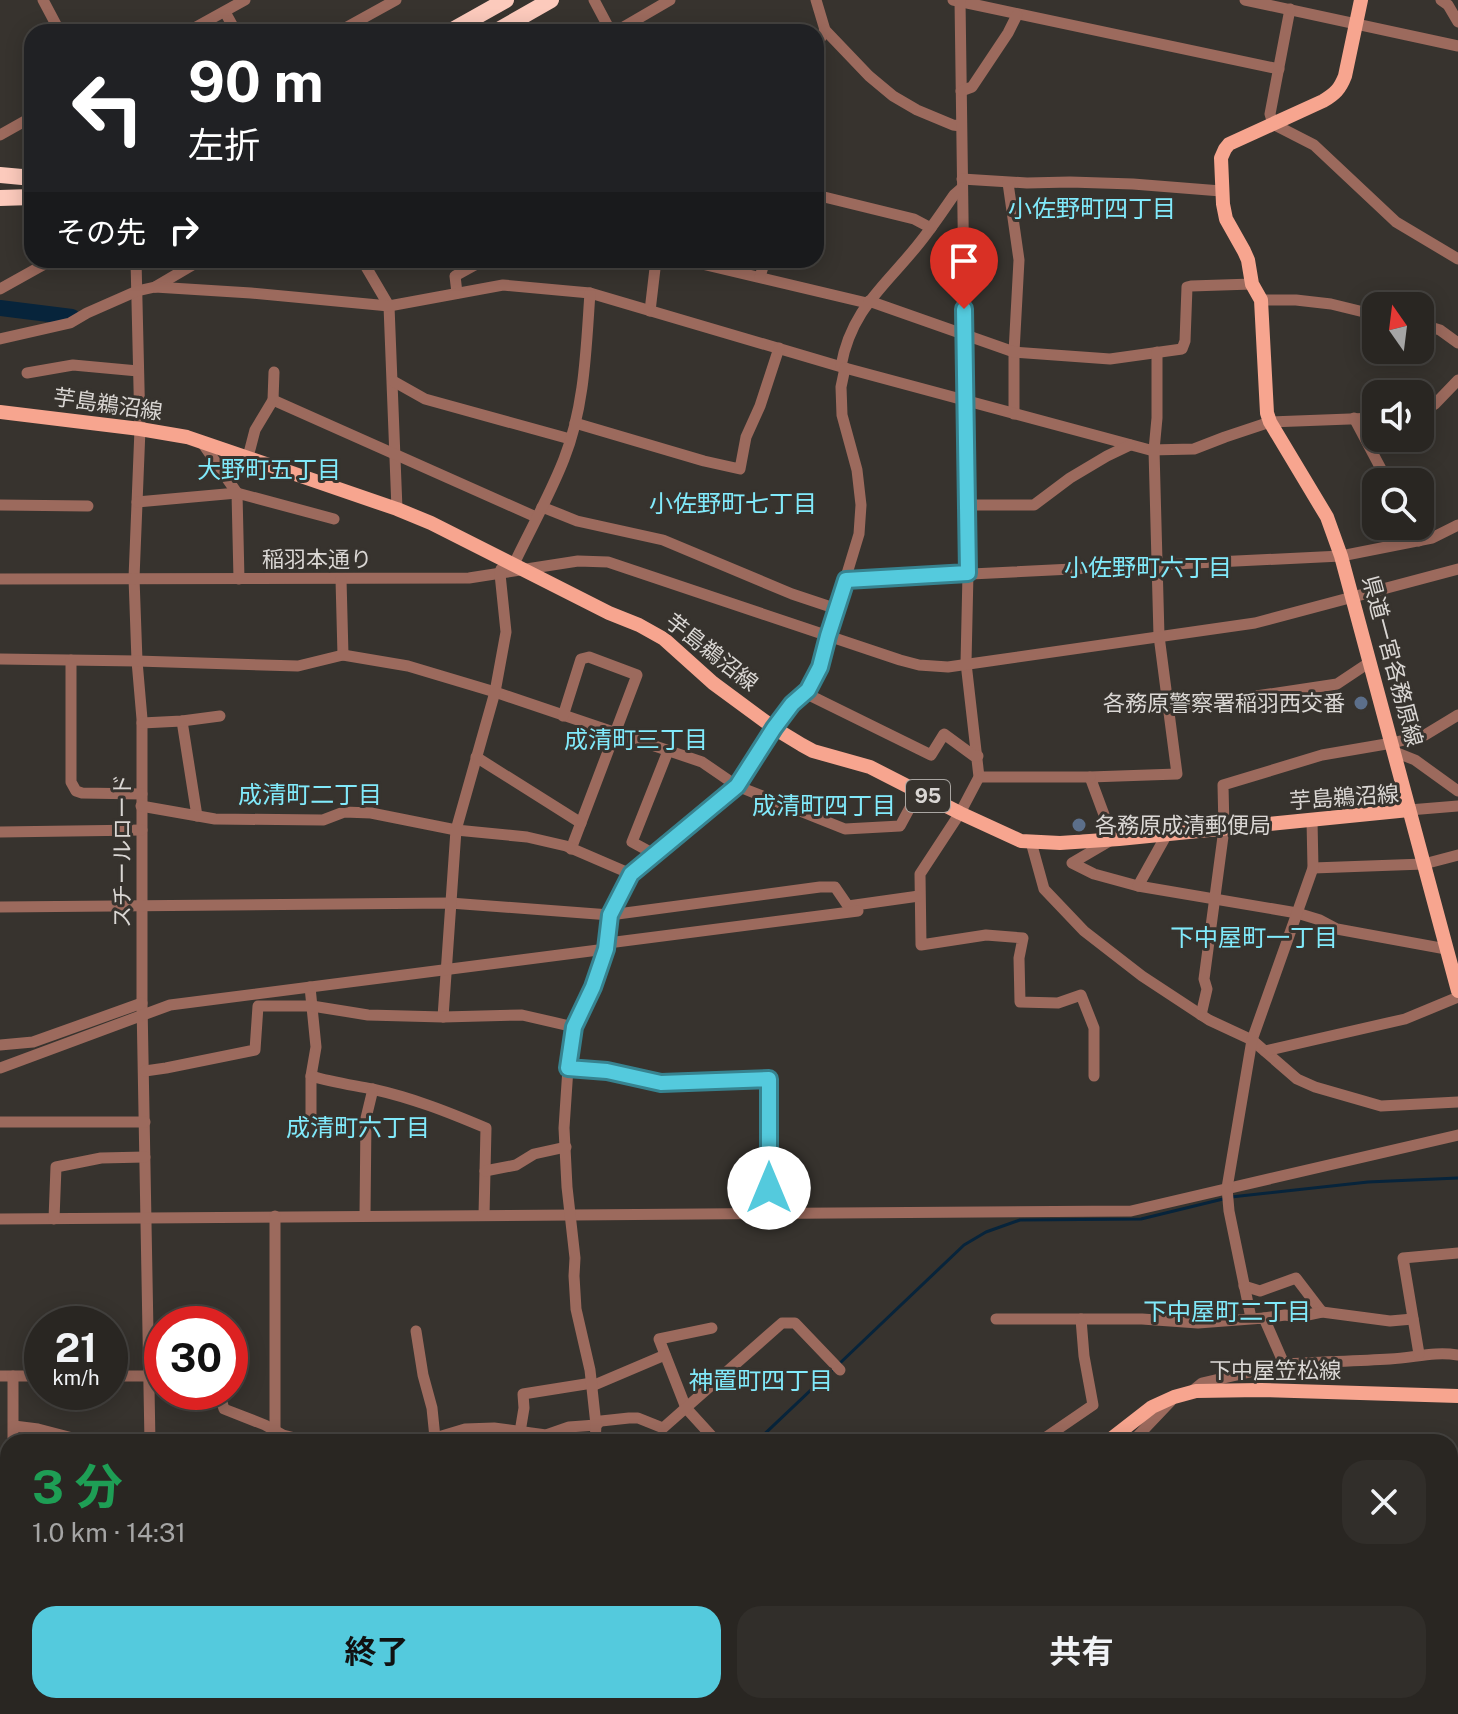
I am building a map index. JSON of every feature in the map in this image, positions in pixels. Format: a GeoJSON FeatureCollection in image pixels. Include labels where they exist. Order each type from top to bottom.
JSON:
{"type":"FeatureCollection","features":[{"type":"Feature","properties":{"kind":"highway"},"geometry":{"type":"LineString","coordinates":[[463,24],[506,0]]}},
{"type":"Feature","properties":{"kind":"highway"},"geometry":{"type":"LineString","coordinates":[[509,24],[551,0]]}},
{"type":"Feature","properties":{"kind":"highway"},"geometry":{"type":"LineString","coordinates":[[0,175],[24,177]]}},
{"type":"Feature","properties":{"kind":"highway"},"geometry":{"type":"LineString","coordinates":[[3,202],[24,198]]}},
{"type":"Feature","properties":{"kind":"main road","name":"県道一宮各務原線"},"geometry":{"type":"LineString","coordinates":[[1361,0],[1341,87],[1336,93],[1229,144],[1221,158],[1221,191],[1226,219],[1248,260],[1252,284],[1261,300],[1267,413],[1327,517],[1341,556],[1409,810]]}},
{"type":"Feature","properties":{"kind":"main road","name":"芋島鵜沼線"},"geometry":{"type":"LineString","coordinates":[[0,412],[140,429],[200,441],[431,523],[509,567],[664,639],[713,683],[774,728],[813,751],[870,767],[1021,841],[1060,843],[1113,839],[1409,810],[1458,994]]}},
{"type":"Feature","properties":{"kind":"main road","name":"下中屋笠松線"},"geometry":{"type":"LineString","coordinates":[[1117,1434],[1152,1407],[1190,1393],[1261,1390],[1458,1396]]}},
{"type":"Feature","properties":{"kind":"street"},"geometry":{"type":"LineString","coordinates":[[43,0],[56,24]]}},
{"type":"Feature","properties":{"kind":"street"},"geometry":{"type":"LineString","coordinates":[[202,24],[245,0]]}},
{"type":"Feature","properties":{"kind":"street"},"geometry":{"type":"LineString","coordinates":[[352,24],[396,0]]}},
{"type":"Feature","properties":{"kind":"street"},"geometry":{"type":"LineString","coordinates":[[594,0],[608,24]]}},
{"type":"Feature","properties":{"kind":"street"},"geometry":{"type":"LineString","coordinates":[[627,24],[670,0]]}},
{"type":"Feature","properties":{"kind":"street"},"geometry":{"type":"LineString","coordinates":[[816,0],[821,24]]}},
{"type":"Feature","properties":{"kind":"street"},"geometry":{"type":"LineString","coordinates":[[961,91],[972,87],[996,52],[1015,14],[1017,0]]}},
{"type":"Feature","properties":{"kind":"street"},"geometry":{"type":"LineString","coordinates":[[1245,0],[1458,46]]}},
{"type":"Feature","properties":{"kind":"street"},"geometry":{"type":"LineString","coordinates":[[1441,0],[1448,5],[1458,22]]}},
{"type":"Feature","properties":{"kind":"street"},"geometry":{"type":"LineString","coordinates":[[1094,1076],[1094,1028],[1081,995],[1058,1003],[1020,1002],[1019,958],[1023,938],[986,935],[921,945],[920,874],[960,813],[979,777],[966,663],[968,573],[957,1],[1279,69]]}},
{"type":"Feature","properties":{"kind":"street"},"geometry":{"type":"LineString","coordinates":[[1290,9],[1270,114],[1273,124],[1314,145],[1396,222],[1458,259]]}},
{"type":"Feature","properties":{"kind":"street"},"geometry":{"type":"LineString","coordinates":[[225,12],[232,24]]}},
{"type":"Feature","properties":{"kind":"street"},"geometry":{"type":"LineString","coordinates":[[824,37],[893,96],[917,110],[961,126]]}},
{"type":"Feature","properties":{"kind":"street"},"geometry":{"type":"LineString","coordinates":[[0,135],[24,122]]}},
{"type":"Feature","properties":{"kind":"street"},"geometry":{"type":"LineString","coordinates":[[962,183],[1070,182],[1221,191]]}},
{"type":"Feature","properties":{"kind":"street"},"geometry":{"type":"LineString","coordinates":[[595,1434],[592,1384],[576,1309],[575,1258],[567,1187],[564,1128],[574,1027],[593,987],[607,946],[610,915],[631,874],[737,786],[774,728],[792,704],[805,693],[820,667],[859,534],[861,505],[857,470],[842,415],[845,345],[868,302],[917,246],[962,183]]}},
{"type":"Feature","properties":{"kind":"street"},"geometry":{"type":"LineString","coordinates":[[1008,183],[1019,260],[1014,414]]}},
{"type":"Feature","properties":{"kind":"street"},"geometry":{"type":"LineString","coordinates":[[824,197],[914,219],[931,228]]}},
{"type":"Feature","properties":{"kind":"street"},"geometry":{"type":"LineString","coordinates":[[0,289],[38,268]]}},
{"type":"Feature","properties":{"kind":"street","name":"スチールロード"},"geometry":{"type":"LineString","coordinates":[[136,268],[140,429],[134,578],[142,723],[147,1306]]}},
{"type":"Feature","properties":{"kind":"street"},"geometry":{"type":"LineString","coordinates":[[155,287],[187,268]]}},
{"type":"Feature","properties":{"kind":"street"},"geometry":{"type":"LineString","coordinates":[[367,268],[389,306],[397,509]]}},
{"type":"Feature","properties":{"kind":"street"},"geometry":{"type":"LineString","coordinates":[[457,293],[455,276],[470,268]]}},
{"type":"Feature","properties":{"kind":"street"},"geometry":{"type":"LineString","coordinates":[[650,311],[655,268]]}},
{"type":"Feature","properties":{"kind":"street"},"geometry":{"type":"LineString","coordinates":[[720,268],[868,302],[1014,352],[1110,359],[1182,349],[1187,287],[1252,284]]}},
{"type":"Feature","properties":{"kind":"street"},"geometry":{"type":"LineString","coordinates":[[760,277],[763,268]]}},
{"type":"Feature","properties":{"kind":"street"},"geometry":{"type":"LineString","coordinates":[[0,339],[70,323],[137,291],[155,287],[389,306],[503,285],[590,293],[964,401],[1154,450],[1194,449],[1270,422],[1362,418]]}},
{"type":"Feature","properties":{"kind":"street"},"geometry":{"type":"LineString","coordinates":[[443,1017],[456,830],[495,692],[506,632],[509,567],[565,457],[583,387],[590,293]]}},
{"type":"Feature","properties":{"kind":"street"},"geometry":{"type":"LineString","coordinates":[[1261,300],[1331,304],[1362,312]]}},
{"type":"Feature","properties":{"kind":"street"},"geometry":{"type":"LineString","coordinates":[[1434,328],[1458,343]]}},
{"type":"Feature","properties":{"kind":"street"},"geometry":{"type":"LineString","coordinates":[[575,423],[740,469],[746,437],[779,348]]}},
{"type":"Feature","properties":{"kind":"street"},"geometry":{"type":"LineString","coordinates":[[979,777],[1177,774],[1159,636],[1154,450],[1157,352]]}},
{"type":"Feature","properties":{"kind":"street"},"geometry":{"type":"LineString","coordinates":[[27,373],[73,365],[138,371]]}},
{"type":"Feature","properties":{"kind":"street"},"geometry":{"type":"LineString","coordinates":[[248,457],[255,430],[273,400],[274,372]]}},
{"type":"Feature","properties":{"kind":"street"},"geometry":{"type":"LineString","coordinates":[[1434,405],[1458,380]]}},
{"type":"Feature","properties":{"kind":"street"},"geometry":{"type":"LineString","coordinates":[[393,381],[425,399],[570,439]]}},
{"type":"Feature","properties":{"kind":"street"},"geometry":{"type":"LineString","coordinates":[[273,400],[396,456],[539,512],[663,540],[792,594],[837,609]]}},
{"type":"Feature","properties":{"kind":"street"},"geometry":{"type":"LineString","coordinates":[[1354,418],[1381,468]]}},
{"type":"Feature","properties":{"kind":"street"},"geometry":{"type":"LineString","coordinates":[[200,441],[237,493],[239,579]]}},
{"type":"Feature","properties":{"kind":"street"},"geometry":{"type":"LineString","coordinates":[[967,505],[1034,505],[1070,478],[1130,445]]}},
{"type":"Feature","properties":{"kind":"street"},"geometry":{"type":"LineString","coordinates":[[137,502],[237,493],[334,519]]}},
{"type":"Feature","properties":{"kind":"street"},"geometry":{"type":"LineString","coordinates":[[0,505],[88,506]]}},
{"type":"Feature","properties":{"kind":"street"},"geometry":{"type":"LineString","coordinates":[[846,580],[1341,556],[1432,538],[1458,525]]}},
{"type":"Feature","properties":{"kind":"street","name":"稲羽本通り"},"geometry":{"type":"LineString","coordinates":[[0,579],[469,578],[509,567],[578,561],[608,562],[919,665],[948,667],[1255,623],[1458,569]]}},
{"type":"Feature","properties":{"kind":"street"},"geometry":{"type":"LineString","coordinates":[[341,579],[343,655]]}},
{"type":"Feature","properties":{"kind":"street"},"geometry":{"type":"LineString","coordinates":[[0,659],[298,666],[343,655],[408,666],[702,762],[737,786],[845,829],[900,826],[919,791]]}},
{"type":"Feature","properties":{"kind":"street"},"geometry":{"type":"LineString","coordinates":[[563,716],[581,659],[589,657],[637,675],[571,849]]}},
{"type":"Feature","properties":{"kind":"street"},"geometry":{"type":"LineString","coordinates":[[71,660],[71,782],[76,791],[142,800],[215,819],[323,820],[344,812],[371,813],[456,830],[527,837],[571,849],[631,874]]}},
{"type":"Feature","properties":{"kind":"street"},"geometry":{"type":"LineString","coordinates":[[1169,709],[1337,684],[1370,662]]}},
{"type":"Feature","properties":{"kind":"street"},"geometry":{"type":"LineString","coordinates":[[805,693],[931,755],[944,734],[978,756]]}},
{"type":"Feature","properties":{"kind":"street"},"geometry":{"type":"LineString","coordinates":[[1201,1015],[1207,989],[1204,979],[1224,829],[1223,785],[1322,755],[1394,748],[1425,735],[1458,715]]}},
{"type":"Feature","properties":{"kind":"street"},"geometry":{"type":"LineString","coordinates":[[142,723],[220,716]]}},
{"type":"Feature","properties":{"kind":"street"},"geometry":{"type":"LineString","coordinates":[[182,721],[197,816]]}},
{"type":"Feature","properties":{"kind":"street"},"geometry":{"type":"LineString","coordinates":[[1394,748],[1458,791]]}},
{"type":"Feature","properties":{"kind":"street"},"geometry":{"type":"LineString","coordinates":[[654,854],[632,842],[668,751]]}},
{"type":"Feature","properties":{"kind":"street"},"geometry":{"type":"LineString","coordinates":[[476,757],[581,823]]}},
{"type":"Feature","properties":{"kind":"street"},"geometry":{"type":"LineString","coordinates":[[1090,777],[1113,839],[1072,863],[1094,874],[1138,886],[1297,913],[1337,929],[1446,949]]}},
{"type":"Feature","properties":{"kind":"street"},"geometry":{"type":"LineString","coordinates":[[1409,810],[1458,806]]}},
{"type":"Feature","properties":{"kind":"street"},"geometry":{"type":"LineString","coordinates":[[1284,1364],[1257,1318],[1244,1286],[1228,1195],[1252,1040],[1313,868],[1312,820]]}},
{"type":"Feature","properties":{"kind":"street"},"geometry":{"type":"LineString","coordinates":[[0,832],[142,830]]}},
{"type":"Feature","properties":{"kind":"street"},"geometry":{"type":"LineString","coordinates":[[1138,886],[1167,834]]}},
{"type":"Feature","properties":{"kind":"street"},"geometry":{"type":"LineString","coordinates":[[1031,842],[1044,889],[1084,931],[1142,976],[1201,1015],[1252,1040],[1297,1079],[1381,1106],[1458,1102]]}},
{"type":"Feature","properties":{"kind":"street"},"geometry":{"type":"LineString","coordinates":[[1313,868],[1424,864],[1458,855]]}},
{"type":"Feature","properties":{"kind":"street"},"geometry":{"type":"LineString","coordinates":[[0,907],[450,903],[610,915],[820,887],[835,887],[848,906],[919,896]]}},
{"type":"Feature","properties":{"kind":"street"},"geometry":{"type":"LineString","coordinates":[[0,1045],[33,1042],[143,1009],[876,908],[875,902]]}},
{"type":"Feature","properties":{"kind":"street"},"geometry":{"type":"LineString","coordinates":[[310,987],[316,1047],[311,1076],[311,1119]]}},
{"type":"Feature","properties":{"kind":"street"},"geometry":{"type":"LineString","coordinates":[[1265,1051],[1405,1019],[1458,994]]}},
{"type":"Feature","properties":{"kind":"street"},"geometry":{"type":"LineString","coordinates":[[145,1071],[255,1050],[258,1006],[312,1006],[368,1015],[522,1015],[574,1027]]}},
{"type":"Feature","properties":{"kind":"street"},"geometry":{"type":"LineString","coordinates":[[0,1068],[143,1009]]}},
{"type":"Feature","properties":{"kind":"street"},"geometry":{"type":"LineString","coordinates":[[568,1068],[607,1071],[661,1083],[769,1079],[769,1214]]}},
{"type":"Feature","properties":{"kind":"street"},"geometry":{"type":"LineString","coordinates":[[311,1076],[433,1105],[486,1128],[484,1215]]}},
{"type":"Feature","properties":{"kind":"street"},"geometry":{"type":"LineString","coordinates":[[365,1215],[366,1118],[373,1089]]}},
{"type":"Feature","properties":{"kind":"street"},"geometry":{"type":"LineString","coordinates":[[0,1122],[145,1122]]}},
{"type":"Feature","properties":{"kind":"street"},"geometry":{"type":"LineString","coordinates":[[0,1219],[1131,1211],[1228,1195],[1458,1135]]}},
{"type":"Feature","properties":{"kind":"street"},"geometry":{"type":"LineString","coordinates":[[485,1171],[516,1165],[534,1154],[566,1147]]}},
{"type":"Feature","properties":{"kind":"street"},"geometry":{"type":"LineString","coordinates":[[54,1219],[56,1167],[101,1158],[145,1157]]}},
{"type":"Feature","properties":{"kind":"street"},"geometry":{"type":"LineString","coordinates":[[275,1216],[275,1430]]}},
{"type":"Feature","properties":{"kind":"street"},"geometry":{"type":"LineString","coordinates":[[1419,1354],[1403,1258],[1458,1253]]}},
{"type":"Feature","properties":{"kind":"street"},"geometry":{"type":"LineString","coordinates":[[1244,1286],[1260,1291],[1296,1278],[1322,1312]]}},
{"type":"Feature","properties":{"kind":"street"},"geometry":{"type":"LineString","coordinates":[[996,1319],[1142,1319],[1198,1323],[1285,1315],[1298,1317],[1322,1312],[1390,1321],[1413,1319]]}},
{"type":"Feature","properties":{"kind":"street"},"geometry":{"type":"LineString","coordinates":[[1051,1434],[1093,1405],[1081,1319]]}},
{"type":"Feature","properties":{"kind":"street"},"geometry":{"type":"LineString","coordinates":[[549,1434],[569,1427],[596,1425],[601,1421],[638,1418],[663,1428],[782,1323],[795,1323],[838,1367]]}},
{"type":"Feature","properties":{"kind":"street"},"geometry":{"type":"LineString","coordinates":[[710,1434],[686,1408],[659,1339],[712,1328]]}},
{"type":"Feature","properties":{"kind":"street"},"geometry":{"type":"LineString","coordinates":[[416,1331],[435,1434]]}},
{"type":"Feature","properties":{"kind":"street"},"geometry":{"type":"LineString","coordinates":[[1190,1393],[1202,1383],[1284,1364],[1394,1359],[1419,1354],[1458,1355]]}},
{"type":"Feature","properties":{"kind":"street"},"geometry":{"type":"LineString","coordinates":[[520,1432],[523,1394],[592,1384],[665,1355]]}},
{"type":"Feature","properties":{"kind":"street"},"geometry":{"type":"LineString","coordinates":[[0,1376],[24,1376]]}},
{"type":"Feature","properties":{"kind":"street"},"geometry":{"type":"LineString","coordinates":[[13,1376],[14,1434]]}},
{"type":"Feature","properties":{"kind":"street"},"geometry":{"type":"LineString","coordinates":[[1139,1434],[1174,1397]]}},
{"type":"Feature","properties":{"kind":"street","name":"スチールロード"},"geometry":{"type":"LineString","coordinates":[[150,1410],[150,1434]]}},
{"type":"Feature","properties":{"kind":"street"},"geometry":{"type":"LineString","coordinates":[[226,1410],[281,1434]]}},
{"type":"Feature","properties":{"kind":"street"},"geometry":{"type":"LineString","coordinates":[[14,1426],[57,1434]]}},
{"type":"Feature","properties":{"kind":"street"},"geometry":{"type":"LineString","coordinates":[[448,1434],[465,1429],[494,1428],[537,1434]]}},
{"type":"Feature","properties":{"kind":"street"},"geometry":{"type":"LineString","coordinates":[[465,1429],[467,1434]]}},
{"type":"Feature","properties":{"kind":"waterway"},"geometry":{"type":"LineString","coordinates":[[0,308],[72,317]]}},
{"type":"Feature","properties":{"kind":"waterway"},"geometry":{"type":"LineString","coordinates":[[1231,1197],[1368,1182],[1458,1178]]}},
{"type":"Feature","properties":{"kind":"waterway"},"geometry":{"type":"LineString","coordinates":[[839,1364],[964,1245],[986,1232],[1020,1220],[1141,1219],[1223,1199]]}},
{"type":"Feature","properties":{"kind":"waterway"},"geometry":{"type":"LineString","coordinates":[[764,1434],[833,1369]]}},
{"type":"Feature","properties":{"kind":"place","name":"各務原警察署稲羽西交番"},"geometry":{"type":"Point","coordinates":[1361,703]}},
{"type":"Feature","properties":{"kind":"place","name":"各務原成清郵便局"},"geometry":{"type":"Point","coordinates":[1079,825]}},
{"type":"Feature","properties":{"kind":"district","name":"小佐野町四丁目"},"geometry":{"type":"Point","coordinates":[1092,208]}},
{"type":"Feature","properties":{"kind":"district","name":"大野町五丁目"},"geometry":{"type":"Point","coordinates":[269,469]}},
{"type":"Feature","properties":{"kind":"district","name":"小佐野町七丁目"},"geometry":{"type":"Point","coordinates":[733,503]}},
{"type":"Feature","properties":{"kind":"district","name":"小佐野町六丁目"},"geometry":{"type":"Point","coordinates":[1148,567]}},
{"type":"Feature","properties":{"kind":"district","name":"成清町三丁目"},"geometry":{"type":"Point","coordinates":[636,739]}},
{"type":"Feature","properties":{"kind":"district","name":"成清町二丁目"},"geometry":{"type":"Point","coordinates":[310,794]}},
{"type":"Feature","properties":{"kind":"district","name":"成清町四丁目"},"geometry":{"type":"Point","coordinates":[824,805]}},
{"type":"Feature","properties":{"kind":"district","name":"下中屋町一丁目"},"geometry":{"type":"Point","coordinates":[1254,937]}},
{"type":"Feature","properties":{"kind":"district","name":"成清町六丁目"},"geometry":{"type":"Point","coordinates":[358,1127]}},
{"type":"Feature","properties":{"kind":"district","name":"下中屋町二丁目"},"geometry":{"type":"Point","coordinates":[1227,1311]}},
{"type":"Feature","properties":{"kind":"district","name":"神置町四丁目"},"geometry":{"type":"Point","coordinates":[761,1380]}},
{"type":"Feature","properties":{"kind":"route"},"geometry":{"type":"LineString","coordinates":[[769,1188],[769,1079],[661,1083],[607,1071],[568,1068],[574,1027],[593,987],[608,943],[610,915],[631,874],[737,786],[774,728],[792,704],[808,690],[820,667],[846,580],[968,573],[964,309]]}}]}
